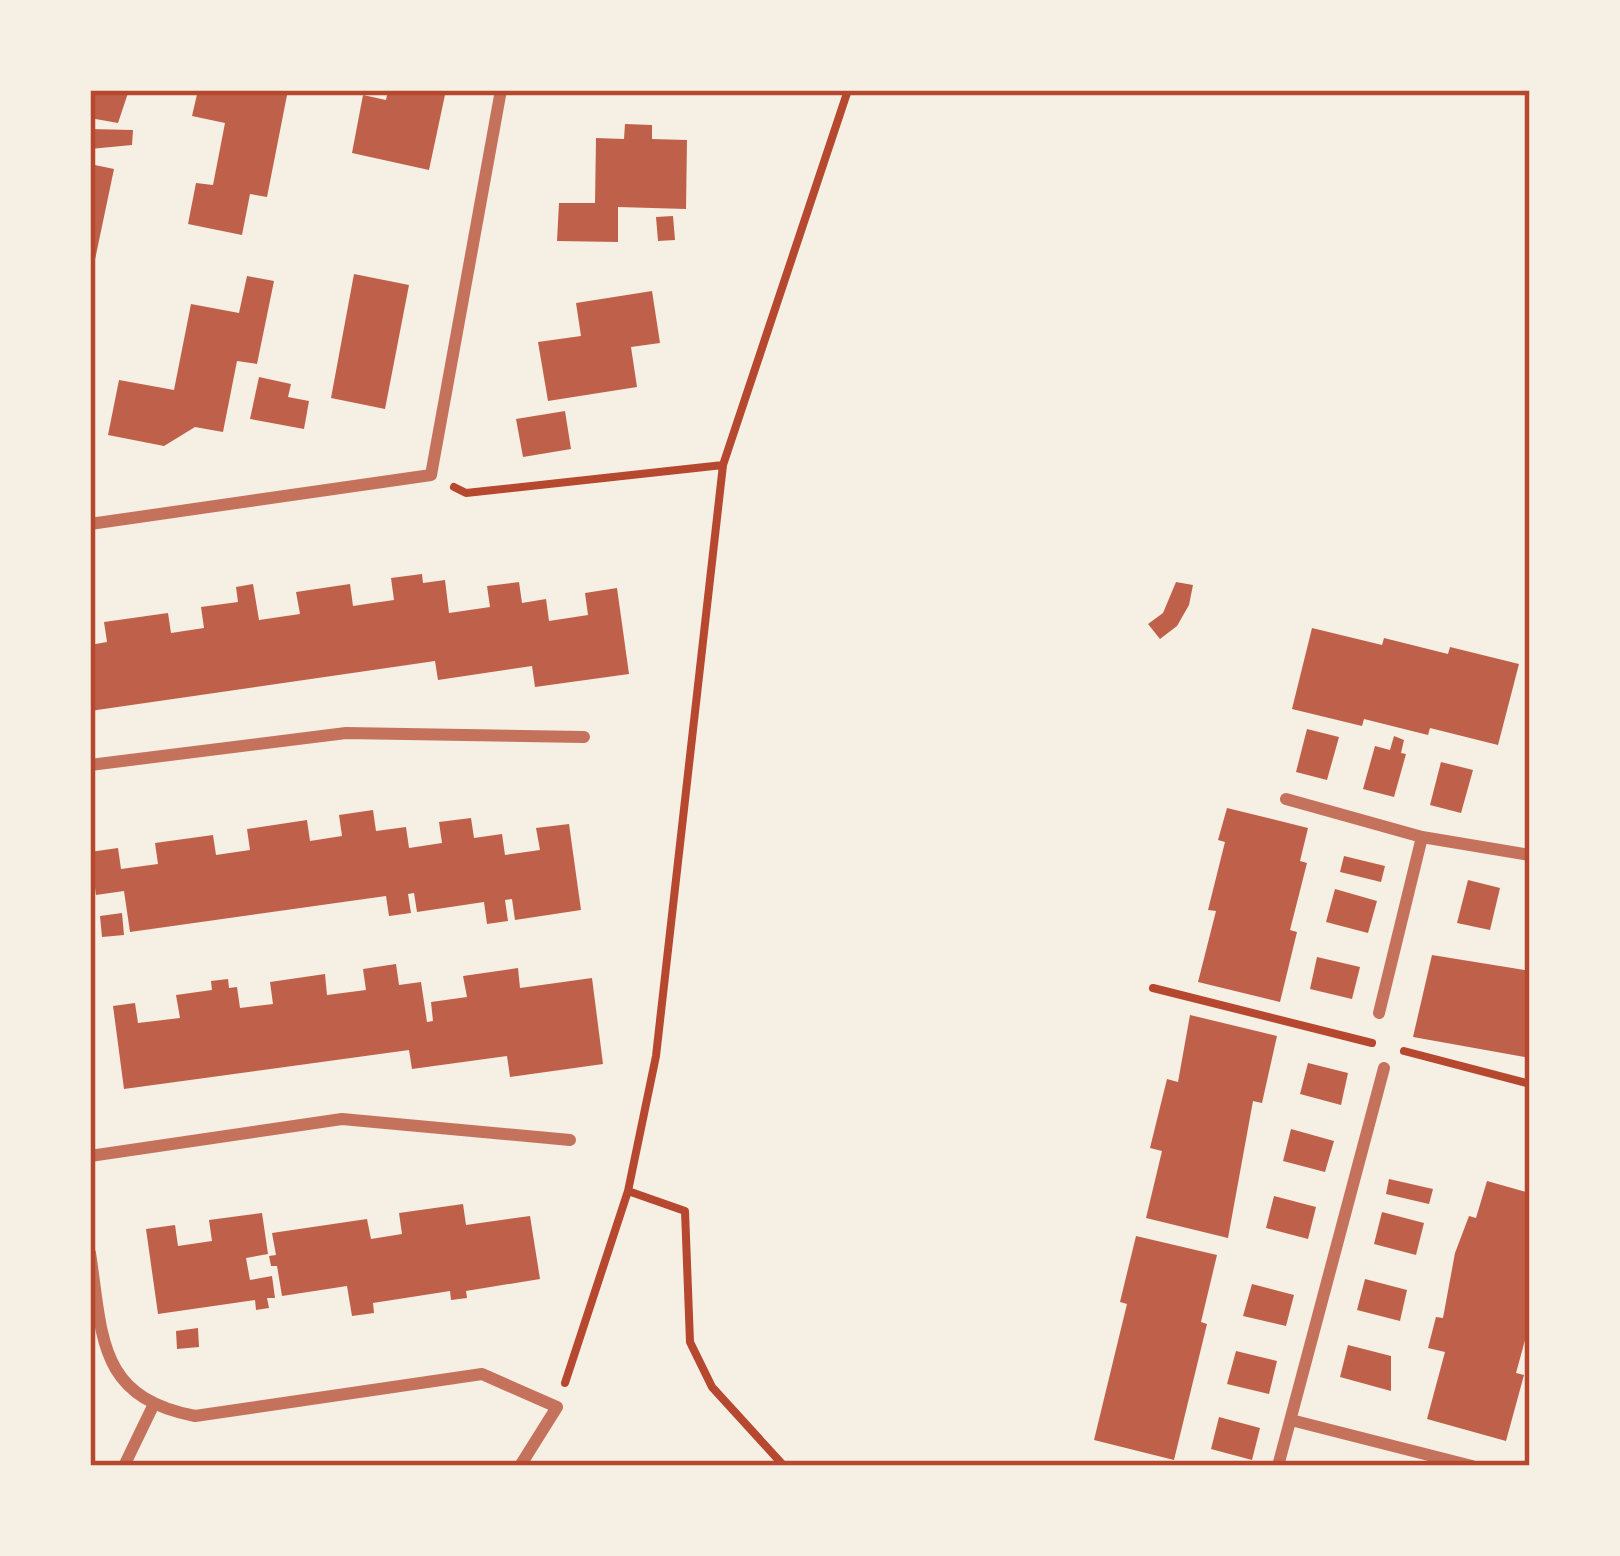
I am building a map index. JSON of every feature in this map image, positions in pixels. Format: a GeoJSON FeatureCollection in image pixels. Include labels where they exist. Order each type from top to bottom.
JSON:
{"type":"FeatureCollection","features":[{"type":"Feature","properties":{"kind":"street"},"geometry":{"type":"LineString","coordinates":[[90,524],[431,475],[502,90]]}},
{"type":"Feature","properties":{"kind":"street"},"geometry":{"type":"LineString","coordinates":[[90,765],[346,733],[584,737]]}},
{"type":"Feature","properties":{"kind":"street"},"geometry":{"type":"LineString","coordinates":[[1286,799],[1421,838],[1530,855]]}},
{"type":"Feature","properties":{"kind":"street"},"geometry":{"type":"LineString","coordinates":[[1379,1013],[1421,838]]}},
{"type":"Feature","properties":{"kind":"street"},"geometry":{"type":"LineString","coordinates":[[1278,1466],[1384,1068]]}},
{"type":"Feature","properties":{"kind":"street"},"geometry":{"type":"LineString","coordinates":[[90,1156],[342,1119],[570,1140]]}},
{"type":"Feature","properties":{"kind":"street"},"geometry":{"type":"LineString","coordinates":[[90,1253],[105,1350],[130,1391],[152,1408],[194,1416],[482,1374],[557,1407],[520,1466]]}},
{"type":"Feature","properties":{"kind":"street"},"geometry":{"type":"LineString","coordinates":[[124,1466],[152,1408]]}},
{"type":"Feature","properties":{"kind":"street"},"geometry":{"type":"LineString","coordinates":[[1291,1420],[1472,1466]]}},
{"type":"Feature","properties":{"kind":"path"},"geometry":{"type":"LineString","coordinates":[[557,1407],[628,1191],[656,1056],[723,465],[848,90]]}},
{"type":"Feature","properties":{"kind":"path"},"geometry":{"type":"LineString","coordinates":[[431,475],[466,493],[723,465]]}},
{"type":"Feature","properties":{"kind":"path"},"geometry":{"type":"LineString","coordinates":[[1153,988],[1530,1084]]}},
{"type":"Feature","properties":{"kind":"path"},"geometry":{"type":"LineString","coordinates":[[628,1191],[685,1211],[690,1342],[712,1387],[784,1466]]}},
{"type":"Feature","properties":{"kind":"building"},"geometry":{"type":"Polygon","coordinates":[[[90,90],[129,90],[118,123],[90,118],[90,90]]]}},
{"type":"Feature","properties":{"kind":"building"},"geometry":{"type":"Polygon","coordinates":[[[198,90],[288,90],[267,197],[250,194],[242,235],[188,224],[196,183],[213,185],[225,123],[192,116],[198,90]]]}},
{"type":"Feature","properties":{"kind":"building"},"geometry":{"type":"Polygon","coordinates":[[[388,90],[446,90],[429,170],[352,153],[363,95],[386,100],[388,90]]]}},
{"type":"Feature","properties":{"kind":"building"},"geometry":{"type":"Polygon","coordinates":[[[625,124],[652,125],[652,139],[687,140],[686,209],[618,207],[618,242],[557,241],[559,203],[595,203],[596,138],[624,139],[625,124]]]}},
{"type":"Feature","properties":{"kind":"building"},"geometry":{"type":"Polygon","coordinates":[[[90,129],[133,130],[132,145],[90,149],[90,129]]]}},
{"type":"Feature","properties":{"kind":"building"},"geometry":{"type":"Polygon","coordinates":[[[90,164],[114,169],[92,274],[90,273],[90,164]]]}},
{"type":"Feature","properties":{"kind":"building"},"geometry":{"type":"Polygon","coordinates":[[[673,216],[675,240],[658,241],[656,217],[673,216]]]}},
{"type":"Feature","properties":{"kind":"building"},"geometry":{"type":"Polygon","coordinates":[[[354,274],[409,285],[385,409],[331,398],[354,274]]]}},
{"type":"Feature","properties":{"kind":"building"},"geometry":{"type":"Polygon","coordinates":[[[247,276],[274,281],[257,364],[237,361],[223,432],[195,427],[164,446],[108,435],[119,380],[174,390],[191,304],[239,313],[247,276]]]}},
{"type":"Feature","properties":{"kind":"building"},"geometry":{"type":"Polygon","coordinates":[[[652,291],[660,343],[631,347],[637,387],[548,401],[538,342],[581,336],[576,303],[652,291]]]}},
{"type":"Feature","properties":{"kind":"building"},"geometry":{"type":"Polygon","coordinates":[[[259,377],[291,384],[288,397],[309,401],[304,429],[250,419],[259,377]]]}},
{"type":"Feature","properties":{"kind":"building"},"geometry":{"type":"Polygon","coordinates":[[[565,411],[571,449],[523,457],[516,419],[565,411]]]}},
{"type":"Feature","properties":{"kind":"building"},"geometry":{"type":"Polygon","coordinates":[[[422,574],[423,583],[445,580],[449,613],[490,607],[487,586],[519,582],[522,603],[546,599],[549,621],[588,615],[585,593],[617,588],[629,674],[535,687],[532,666],[438,680],[435,661],[90,711],[90,645],[107,642],[104,622],[168,613],[171,633],[204,628],[201,607],[238,602],[236,587],[253,584],[259,620],[300,614],[296,592],[350,584],[353,606],[394,600],[391,578],[422,574]]]}},
{"type":"Feature","properties":{"kind":"building"},"geometry":{"type":"Polygon","coordinates":[[[1176,582],[1193,585],[1189,605],[1177,626],[1160,639],[1148,624],[1163,613],[1176,582]]]}},
{"type":"Feature","properties":{"kind":"building"},"geometry":{"type":"Polygon","coordinates":[[[1312,628],[1382,645],[1384,638],[1448,654],[1450,647],[1519,664],[1498,745],[1430,728],[1428,735],[1364,719],[1362,726],[1292,709],[1312,628]]]}},
{"type":"Feature","properties":{"kind":"building"},"geometry":{"type":"Polygon","coordinates":[[[1307,729],[1339,737],[1327,780],[1296,772],[1307,729]]]}},
{"type":"Feature","properties":{"kind":"building"},"geometry":{"type":"Polygon","coordinates":[[[1394,736],[1404,740],[1401,753],[1406,754],[1394,797],[1363,789],[1375,746],[1390,750],[1394,736]]]}},
{"type":"Feature","properties":{"kind":"building"},"geometry":{"type":"Polygon","coordinates":[[[1441,762],[1473,770],[1461,813],[1430,805],[1441,762]]]}},
{"type":"Feature","properties":{"kind":"building"},"geometry":{"type":"Polygon","coordinates":[[[1227,808],[1308,828],[1300,861],[1307,863],[1290,930],[1297,932],[1280,1002],[1198,982],[1216,911],[1208,910],[1225,842],[1218,840],[1227,808]]]}},
{"type":"Feature","properties":{"kind":"building"},"geometry":{"type":"Polygon","coordinates":[[[373,810],[376,831],[406,827],[409,848],[442,843],[439,822],[471,818],[474,838],[502,834],[505,855],[540,850],[536,828],[569,824],[581,910],[515,920],[512,899],[505,900],[508,921],[487,924],[484,902],[417,912],[414,893],[408,894],[411,913],[389,916],[386,896],[130,932],[124,891],[96,895],[90,852],[118,848],[121,869],[158,864],[155,843],[213,835],[216,855],[250,850],[247,829],[307,820],[310,841],[342,836],[339,815],[373,810]]]}},
{"type":"Feature","properties":{"kind":"building"},"geometry":{"type":"Polygon","coordinates":[[[1344,856],[1385,866],[1381,882],[1340,872],[1344,856]]]}},
{"type":"Feature","properties":{"kind":"building"},"geometry":{"type":"Polygon","coordinates":[[[1468,880],[1500,888],[1490,930],[1457,923],[1468,880]]]}},
{"type":"Feature","properties":{"kind":"building"},"geometry":{"type":"Polygon","coordinates":[[[1335,889],[1377,901],[1368,933],[1326,922],[1335,889]]]}},
{"type":"Feature","properties":{"kind":"building"},"geometry":{"type":"Polygon","coordinates":[[[122,913],[124,935],[102,937],[100,916],[122,913]]]}},
{"type":"Feature","properties":{"kind":"building"},"geometry":{"type":"Polygon","coordinates":[[[1432,955],[1530,971],[1530,1058],[1413,1037],[1432,955]]]}},
{"type":"Feature","properties":{"kind":"building"},"geometry":{"type":"Polygon","coordinates":[[[1317,957],[1360,967],[1352,999],[1310,989],[1317,957]]]}},
{"type":"Feature","properties":{"kind":"building"},"geometry":{"type":"Polygon","coordinates":[[[396,964],[399,985],[421,982],[427,1022],[433,1021],[431,1002],[467,997],[463,976],[518,968],[520,988],[592,978],[603,1064],[510,1077],[507,1056],[412,1069],[409,1050],[124,1089],[113,1006],[135,1003],[138,1023],[180,1018],[176,995],[212,990],[211,981],[228,979],[229,988],[237,987],[240,1008],[273,1004],[270,982],[325,974],[327,995],[366,990],[363,969],[396,964]]]}},
{"type":"Feature","properties":{"kind":"building"},"geometry":{"type":"Polygon","coordinates":[[[1190,1015],[1277,1036],[1262,1103],[1253,1101],[1228,1238],[1146,1218],[1162,1151],[1150,1148],[1167,1079],[1178,1082],[1190,1015]]]}},
{"type":"Feature","properties":{"kind":"building"},"geometry":{"type":"Polygon","coordinates":[[[1308,1063],[1348,1073],[1341,1105],[1300,1094],[1308,1063]]]}},
{"type":"Feature","properties":{"kind":"building"},"geometry":{"type":"Polygon","coordinates":[[[1291,1129],[1334,1141],[1325,1172],[1283,1161],[1291,1129]]]}},
{"type":"Feature","properties":{"kind":"building"},"geometry":{"type":"Polygon","coordinates":[[[1389,1179],[1433,1189],[1429,1204],[1386,1194],[1389,1179]]]}},
{"type":"Feature","properties":{"kind":"building"},"geometry":{"type":"Polygon","coordinates":[[[1487,1181],[1530,1193],[1530,1322],[1516,1373],[1524,1375],[1506,1441],[1427,1419],[1445,1352],[1428,1348],[1436,1317],[1443,1318],[1455,1253],[1469,1216],[1476,1218],[1487,1181]]]}},
{"type":"Feature","properties":{"kind":"building"},"geometry":{"type":"Polygon","coordinates":[[[1274,1196],[1316,1207],[1308,1239],[1266,1228],[1274,1196]]]}},
{"type":"Feature","properties":{"kind":"building"},"geometry":{"type":"Polygon","coordinates":[[[463,1204],[466,1225],[530,1216],[540,1279],[466,1291],[467,1298],[451,1300],[450,1291],[373,1303],[374,1313],[352,1316],[347,1286],[282,1296],[277,1266],[271,1266],[269,1256],[276,1255],[272,1233],[367,1219],[371,1239],[402,1234],[399,1213],[463,1204]]]}},
{"type":"Feature","properties":{"kind":"building"},"geometry":{"type":"Polygon","coordinates":[[[1382,1212],[1424,1223],[1416,1255],[1374,1244],[1382,1212]]]}},
{"type":"Feature","properties":{"kind":"building"},"geometry":{"type":"Polygon","coordinates":[[[262,1213],[268,1254],[246,1258],[250,1280],[272,1276],[275,1298],[267,1298],[269,1308],[256,1310],[255,1300],[158,1314],[146,1229],[175,1225],[178,1246],[212,1241],[209,1220],[262,1213]]]}},
{"type":"Feature","properties":{"kind":"building"},"geometry":{"type":"Polygon","coordinates":[[[1136,1236],[1217,1255],[1201,1322],[1207,1324],[1174,1460],[1094,1440],[1127,1304],[1120,1302],[1136,1236]]]}},
{"type":"Feature","properties":{"kind":"building"},"geometry":{"type":"Polygon","coordinates":[[[1365,1279],[1407,1290],[1400,1321],[1357,1310],[1365,1279]]]}},
{"type":"Feature","properties":{"kind":"building"},"geometry":{"type":"Polygon","coordinates":[[[1252,1284],[1294,1295],[1286,1326],[1243,1316],[1252,1284]]]}},
{"type":"Feature","properties":{"kind":"building"},"geometry":{"type":"Polygon","coordinates":[[[198,1328],[199,1347],[177,1349],[176,1331],[198,1328]]]}},
{"type":"Feature","properties":{"kind":"building"},"geometry":{"type":"Polygon","coordinates":[[[1348,1345],[1391,1356],[1391,1391],[1340,1377],[1348,1345]]]}},
{"type":"Feature","properties":{"kind":"building"},"geometry":{"type":"Polygon","coordinates":[[[1236,1351],[1277,1361],[1269,1394],[1227,1384],[1236,1351]]]}},
{"type":"Feature","properties":{"kind":"building"},"geometry":{"type":"Polygon","coordinates":[[[1219,1417],[1260,1428],[1252,1460],[1211,1449],[1219,1417]]]}}]}
